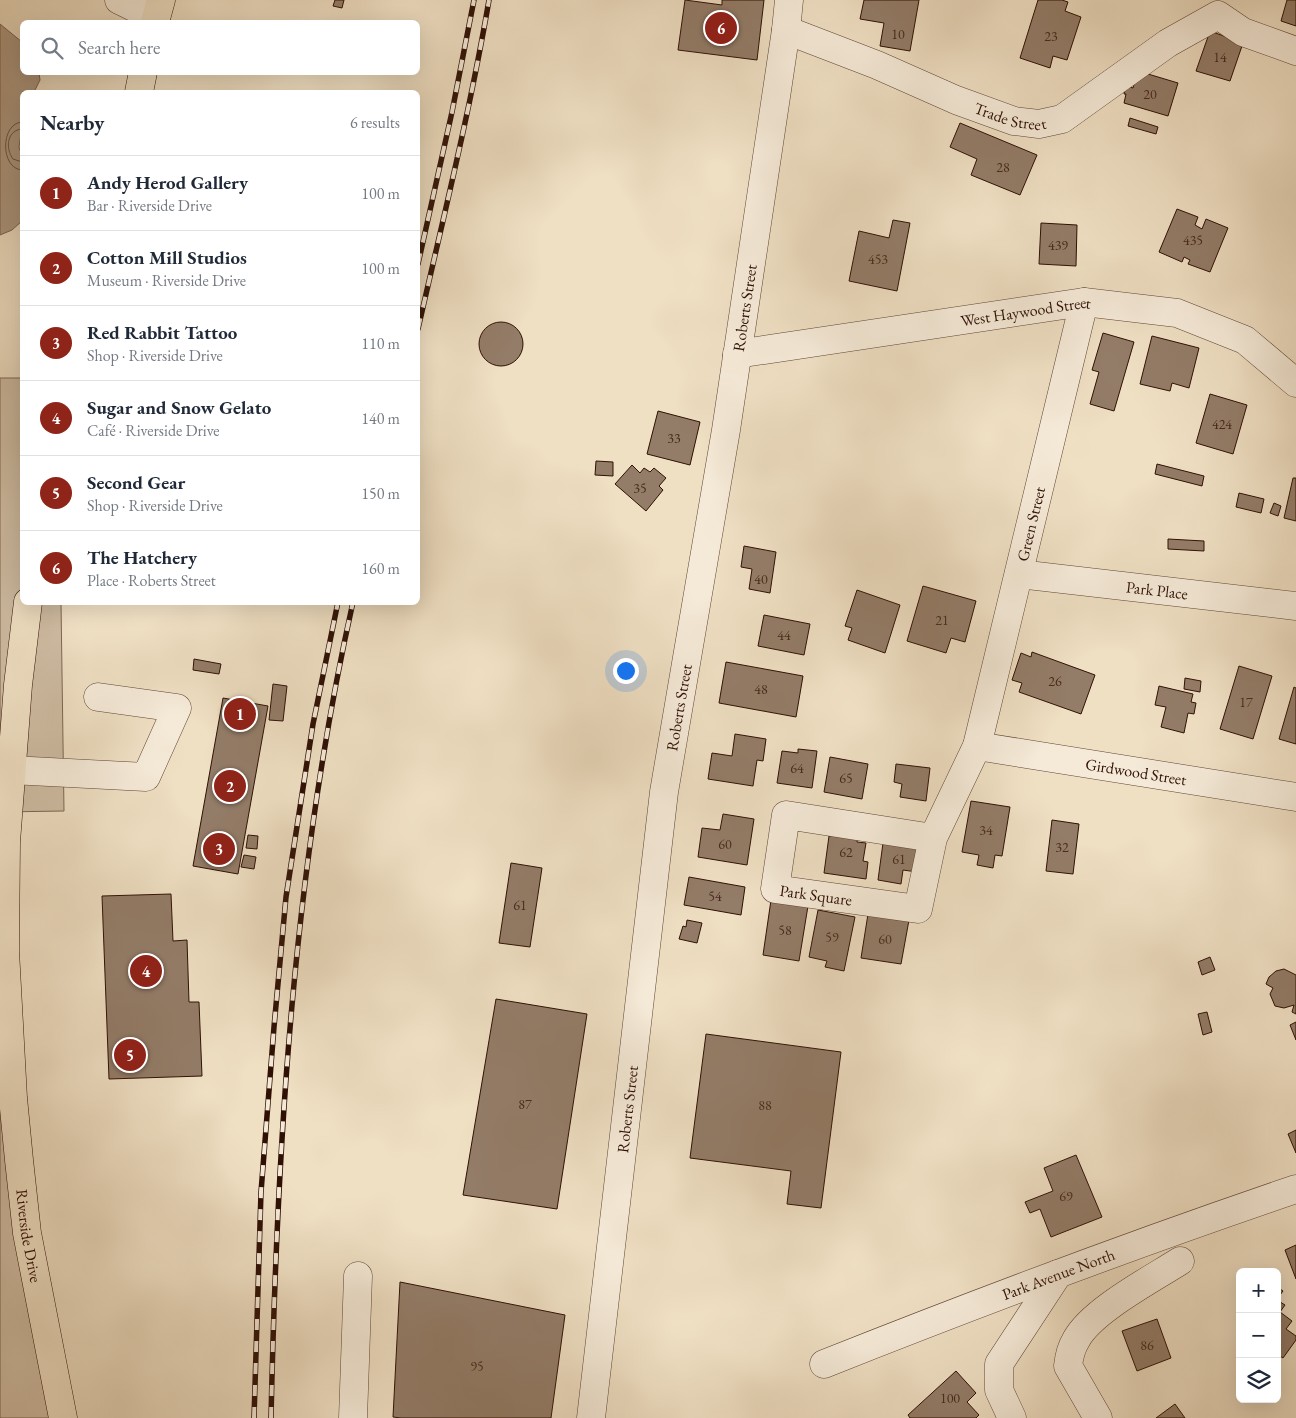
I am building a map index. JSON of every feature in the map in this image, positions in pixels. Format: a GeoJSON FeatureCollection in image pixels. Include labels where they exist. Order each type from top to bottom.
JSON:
{"type":"FeatureCollection","features":[{"type":"Feature","properties":{"kind":"main road"},"geometry":{"type":"LineString","coordinates":[[140,90],[143,75]]}},
{"type":"Feature","properties":{"kind":"main road","name":"Riverside Drive"},"geometry":{"type":"LineString","coordinates":[[28,605],[18,685],[6,842],[5,951],[15,1115],[28,1233],[64,1418]]}},
{"type":"Feature","properties":{"kind":"street"},"geometry":{"type":"LineString","coordinates":[[119,0],[158,14]]}},
{"type":"Feature","properties":{"kind":"street","name":"Roberts Street"},"geometry":{"type":"LineString","coordinates":[[591,1418],[664,792],[726,430],[789,0]]}},
{"type":"Feature","properties":{"kind":"street","name":"Trade Street"},"geometry":{"type":"LineString","coordinates":[[786,30],[877,65],[956,100],[1014,121],[1039,124],[1062,119],[1168,43],[1218,15],[1243,32],[1296,51]]}},
{"type":"Feature","properties":{"kind":"street","name":"West Haywood Street"},"geometry":{"type":"LineString","coordinates":[[737,354],[1084,302],[1177,313],[1245,340],[1296,383]]}},
{"type":"Feature","properties":{"kind":"street","name":"Green Street"},"geometry":{"type":"LineString","coordinates":[[977,746],[1084,302]]}},
{"type":"Feature","properties":{"kind":"street","name":"Park Place"},"geometry":{"type":"LineString","coordinates":[[1019,574],[1296,606]]}},
{"type":"Feature","properties":{"kind":"street"},"geometry":{"type":"LineString","coordinates":[[12,770],[146,778],[177,708],[98,697]]}},
{"type":"Feature","properties":{"kind":"street","name":"Girdwood Street"},"geometry":{"type":"LineString","coordinates":[[977,746],[1296,797]]}},
{"type":"Feature","properties":{"kind":"street","name":"Park Square"},"geometry":{"type":"LineString","coordinates":[[933,838],[786,815],[775,888],[918,909],[933,838],[977,746]]}},
{"type":"Feature","properties":{"kind":"street","name":"Park Avenue North"},"geometry":{"type":"LineString","coordinates":[[824,1364],[1175,1230],[1296,1189]]}},
{"type":"Feature","properties":{"kind":"street"},"geometry":{"type":"LineString","coordinates":[[1098,1418],[1068,1366],[1070,1353],[1076,1339],[1109,1306],[1180,1261]]}},
{"type":"Feature","properties":{"kind":"street"},"geometry":{"type":"LineString","coordinates":[[1012,1418],[999,1390],[999,1364],[1058,1274]]}},
{"type":"Feature","properties":{"kind":"street"},"geometry":{"type":"LineString","coordinates":[[353,1418],[358,1276]]}},
{"type":"Feature","properties":{"kind":"shaded area"},"geometry":{"type":"Polygon","coordinates":[[[0,378],[20,378],[20,605],[61,605],[64,811],[0,812],[0,378]]]}},
{"type":"Feature","properties":{"kind":"shaded area"},"geometry":{"type":"Polygon","coordinates":[[[0,1025],[57,1418],[0,1418],[0,1025]]]}},
{"type":"Feature","properties":{"kind":"water"},"geometry":{"type":"Polygon","coordinates":[[[0,24],[20,40],[20,75],[39,75],[40,80],[35,90],[20,90],[20,223],[12,230],[0,235],[0,24]]]}},
{"type":"Feature","properties":{"kind":"building"},"geometry":{"type":"Polygon","coordinates":[[[335,0],[344,0],[342,8],[333,6],[335,0]]]}},
{"type":"Feature","properties":{"kind":"building"},"geometry":{"type":"Polygon","coordinates":[[[685,0],[722,5],[722,0],[764,0],[757,60],[678,50],[685,0]]]}},
{"type":"Feature","properties":{"kind":"building"},"geometry":{"type":"Polygon","coordinates":[[[864,0],[919,0],[910,51],[880,46],[884,23],[860,19],[864,0]]]}},
{"type":"Feature","properties":{"kind":"building"},"geometry":{"type":"Polygon","coordinates":[[[1038,0],[1062,0],[1068,2],[1065,11],[1081,17],[1067,60],[1053,56],[1050,68],[1020,58],[1038,0]]]}},
{"type":"Feature","properties":{"kind":"building"},"geometry":{"type":"Polygon","coordinates":[[[1287,0],[1296,0],[1296,26],[1281,21],[1287,0]]]}},
{"type":"Feature","properties":{"kind":"building"},"geometry":{"type":"Polygon","coordinates":[[[1210,31],[1243,43],[1230,81],[1196,71],[1210,31]]]}},
{"type":"Feature","properties":{"kind":"building"},"geometry":{"type":"Polygon","coordinates":[[[1138,71],[1178,83],[1168,116],[1124,103],[1126,86],[1133,88],[1138,71]]]}},
{"type":"Feature","properties":{"kind":"building"},"geometry":{"type":"Polygon","coordinates":[[[1130,118],[1158,127],[1156,134],[1128,126],[1130,118]]]}},
{"type":"Feature","properties":{"kind":"building"},"geometry":{"type":"Polygon","coordinates":[[[960,123],[1037,155],[1020,195],[971,175],[977,159],[950,147],[960,123]]]}},
{"type":"Feature","properties":{"kind":"building"},"geometry":{"type":"Polygon","coordinates":[[[1177,209],[1198,217],[1195,225],[1202,229],[1206,219],[1228,228],[1210,272],[1188,264],[1190,260],[1184,257],[1182,262],[1159,252],[1177,209]]]}},
{"type":"Feature","properties":{"kind":"building"},"geometry":{"type":"Polygon","coordinates":[[[893,220],[910,223],[897,291],[849,281],[859,231],[889,238],[893,220]]]}},
{"type":"Feature","properties":{"kind":"building"},"geometry":{"type":"Polygon","coordinates":[[[1041,223],[1077,225],[1076,266],[1039,264],[1041,223]]]}},
{"type":"Feature","properties":{"kind":"building"},"geometry":{"type":"Polygon","coordinates":[[[505,322],[517,328],[522,335],[522,353],[517,360],[510,365],[497,366],[489,363],[482,356],[479,340],[482,332],[489,325],[505,322]]]}},
{"type":"Feature","properties":{"kind":"building"},"geometry":{"type":"Polygon","coordinates":[[[1103,333],[1134,342],[1114,411],[1090,404],[1099,372],[1092,370],[1103,333]]]}},
{"type":"Feature","properties":{"kind":"building"},"geometry":{"type":"Polygon","coordinates":[[[1152,336],[1199,348],[1189,388],[1172,383],[1170,391],[1140,384],[1152,336]]]}},
{"type":"Feature","properties":{"kind":"building"},"geometry":{"type":"Polygon","coordinates":[[[1210,394],[1247,405],[1233,454],[1196,443],[1210,394]]]}},
{"type":"Feature","properties":{"kind":"building"},"geometry":{"type":"Polygon","coordinates":[[[658,411],[700,422],[690,465],[647,454],[658,411]]]}},
{"type":"Feature","properties":{"kind":"building"},"geometry":{"type":"Polygon","coordinates":[[[596,461],[613,462],[613,476],[595,475],[596,461]]]}},
{"type":"Feature","properties":{"kind":"building"},"geometry":{"type":"Polygon","coordinates":[[[1157,464],[1204,476],[1202,486],[1155,474],[1157,464]]]}},
{"type":"Feature","properties":{"kind":"building"},"geometry":{"type":"Polygon","coordinates":[[[632,465],[640,473],[644,468],[650,472],[654,468],[666,478],[659,486],[663,490],[646,511],[615,484],[632,465]]]}},
{"type":"Feature","properties":{"kind":"building"},"geometry":{"type":"Polygon","coordinates":[[[1293,478],[1296,478],[1296,521],[1284,518],[1293,478]]]}},
{"type":"Feature","properties":{"kind":"building"},"geometry":{"type":"Polygon","coordinates":[[[1239,493],[1264,499],[1261,513],[1236,507],[1239,493]]]}},
{"type":"Feature","properties":{"kind":"building"},"geometry":{"type":"Polygon","coordinates":[[[1274,503],[1281,506],[1278,516],[1270,513],[1274,503]]]}},
{"type":"Feature","properties":{"kind":"building"},"geometry":{"type":"Polygon","coordinates":[[[1168,539],[1204,541],[1204,551],[1168,549],[1168,539]]]}},
{"type":"Feature","properties":{"kind":"building"},"geometry":{"type":"Polygon","coordinates":[[[744,546],[776,552],[770,593],[749,589],[752,569],[741,567],[744,546]]]}},
{"type":"Feature","properties":{"kind":"building"},"geometry":{"type":"Polygon","coordinates":[[[923,586],[976,601],[965,642],[951,638],[946,653],[907,641],[923,586]]]}},
{"type":"Feature","properties":{"kind":"building"},"geometry":{"type":"Polygon","coordinates":[[[857,590],[900,605],[885,653],[848,640],[852,628],[845,626],[857,590]]]}},
{"type":"Feature","properties":{"kind":"building"},"geometry":{"type":"Polygon","coordinates":[[[764,615],[810,624],[804,655],[758,646],[764,615]]]}},
{"type":"Feature","properties":{"kind":"building"},"geometry":{"type":"Polygon","coordinates":[[[1032,652],[1095,675],[1081,714],[1019,692],[1022,683],[1012,680],[1021,653],[1031,657],[1032,652]]]}},
{"type":"Feature","properties":{"kind":"building"},"geometry":{"type":"Polygon","coordinates":[[[194,659],[221,664],[219,674],[193,670],[194,659]]]}},
{"type":"Feature","properties":{"kind":"building"},"geometry":{"type":"Polygon","coordinates":[[[726,662],[803,676],[796,717],[719,703],[726,662]]]}},
{"type":"Feature","properties":{"kind":"building"},"geometry":{"type":"Polygon","coordinates":[[[1239,666],[1272,676],[1253,739],[1220,729],[1239,666]]]}},
{"type":"Feature","properties":{"kind":"building"},"geometry":{"type":"Polygon","coordinates":[[[1185,678],[1201,681],[1200,692],[1184,689],[1185,678]]]}},
{"type":"Feature","properties":{"kind":"building"},"geometry":{"type":"Polygon","coordinates":[[[273,684],[287,686],[283,721],[269,720],[273,684]]]}},
{"type":"Feature","properties":{"kind":"building"},"geometry":{"type":"Polygon","coordinates":[[[1159,686],[1193,694],[1191,702],[1196,703],[1194,714],[1188,713],[1184,733],[1161,727],[1166,707],[1155,705],[1159,686]]]}},
{"type":"Feature","properties":{"kind":"building"},"geometry":{"type":"Polygon","coordinates":[[[1294,687],[1296,688],[1296,744],[1279,739],[1294,687]]]}},
{"type":"Feature","properties":{"kind":"building"},"geometry":{"type":"Polygon","coordinates":[[[223,698],[268,706],[238,874],[193,866],[223,698]]]}},
{"type":"Feature","properties":{"kind":"building"},"geometry":{"type":"Polygon","coordinates":[[[735,734],[766,739],[763,761],[757,760],[753,786],[708,779],[712,753],[732,756],[735,734]]]}},
{"type":"Feature","properties":{"kind":"building"},"geometry":{"type":"Polygon","coordinates":[[[798,749],[817,751],[812,788],[777,783],[782,751],[798,753],[798,749]]]}},
{"type":"Feature","properties":{"kind":"building"},"geometry":{"type":"Polygon","coordinates":[[[830,757],[868,764],[862,799],[824,792],[830,757]]]}},
{"type":"Feature","properties":{"kind":"building"},"geometry":{"type":"Polygon","coordinates":[[[896,764],[930,768],[926,801],[900,797],[902,784],[894,782],[896,764]]]}},
{"type":"Feature","properties":{"kind":"building"},"geometry":{"type":"Polygon","coordinates":[[[971,801],[1010,807],[1002,856],[995,855],[993,868],[977,865],[979,855],[962,852],[971,801]]]}},
{"type":"Feature","properties":{"kind":"building"},"geometry":{"type":"Polygon","coordinates":[[[723,814],[754,819],[747,865],[698,857],[702,828],[720,830],[723,814]]]}},
{"type":"Feature","properties":{"kind":"building"},"geometry":{"type":"Polygon","coordinates":[[[1052,820],[1079,824],[1073,874],[1046,871],[1052,820]]]}},
{"type":"Feature","properties":{"kind":"building"},"geometry":{"type":"Polygon","coordinates":[[[248,835],[258,836],[257,849],[246,848],[248,835]]]}},
{"type":"Feature","properties":{"kind":"building"},"geometry":{"type":"Polygon","coordinates":[[[858,835],[857,842],[866,843],[863,861],[868,862],[866,879],[824,873],[829,836],[858,835]]]}},
{"type":"Feature","properties":{"kind":"building"},"geometry":{"type":"Polygon","coordinates":[[[883,843],[920,848],[917,872],[903,870],[901,884],[878,880],[883,843]]]}},
{"type":"Feature","properties":{"kind":"building"},"geometry":{"type":"Polygon","coordinates":[[[244,855],[256,857],[254,869],[241,867],[244,855]]]}},
{"type":"Feature","properties":{"kind":"building"},"geometry":{"type":"Polygon","coordinates":[[[511,863],[542,868],[530,947],[499,943],[511,863]]]}},
{"type":"Feature","properties":{"kind":"building"},"geometry":{"type":"Polygon","coordinates":[[[689,877],[745,887],[741,915],[684,905],[689,877]]]}},
{"type":"Feature","properties":{"kind":"building"},"geometry":{"type":"Polygon","coordinates":[[[171,894],[173,941],[187,940],[189,1002],[199,1002],[202,1076],[109,1079],[102,896],[171,894]]]}},
{"type":"Feature","properties":{"kind":"building"},"geometry":{"type":"Polygon","coordinates":[[[771,900],[808,906],[799,961],[763,955],[771,900]]]}},
{"type":"Feature","properties":{"kind":"building"},"geometry":{"type":"Polygon","coordinates":[[[818,910],[855,917],[844,971],[825,967],[827,961],[809,957],[818,910]]]}},
{"type":"Feature","properties":{"kind":"building"},"geometry":{"type":"Polygon","coordinates":[[[868,914],[909,920],[901,964],[861,958],[868,914]]]}},
{"type":"Feature","properties":{"kind":"building"},"geometry":{"type":"Polygon","coordinates":[[[687,920],[702,923],[697,943],[679,939],[683,926],[686,927],[687,920]]]}},
{"type":"Feature","properties":{"kind":"building"},"geometry":{"type":"Polygon","coordinates":[[[1210,957],[1215,970],[1202,975],[1198,962],[1210,957]]]}},
{"type":"Feature","properties":{"kind":"building"},"geometry":{"type":"Polygon","coordinates":[[[1284,969],[1296,975],[1296,1014],[1292,1012],[1294,1005],[1284,1008],[1275,1006],[1270,994],[1273,988],[1266,984],[1269,977],[1276,971],[1284,969]]]}},
{"type":"Feature","properties":{"kind":"building"},"geometry":{"type":"Polygon","coordinates":[[[496,999],[587,1014],[557,1209],[463,1195],[496,999]]]}},
{"type":"Feature","properties":{"kind":"building"},"geometry":{"type":"Polygon","coordinates":[[[1207,1012],[1212,1032],[1203,1035],[1198,1014],[1207,1012]]]}},
{"type":"Feature","properties":{"kind":"building"},"geometry":{"type":"Polygon","coordinates":[[[1296,1022],[1296,1040],[1290,1025],[1296,1022]]]}},
{"type":"Feature","properties":{"kind":"building"},"geometry":{"type":"Polygon","coordinates":[[[706,1034],[841,1052],[821,1208],[787,1204],[791,1171],[690,1158],[706,1034]]]}},
{"type":"Feature","properties":{"kind":"building"},"geometry":{"type":"Polygon","coordinates":[[[1296,1130],[1296,1153],[1288,1134],[1296,1130]]]}},
{"type":"Feature","properties":{"kind":"building"},"geometry":{"type":"Polygon","coordinates":[[[1076,1155],[1102,1217],[1051,1237],[1040,1209],[1030,1213],[1025,1202],[1053,1191],[1044,1168],[1076,1155]]]}},
{"type":"Feature","properties":{"kind":"building"},"geometry":{"type":"Polygon","coordinates":[[[1296,1245],[1296,1279],[1285,1250],[1296,1245]]]}},
{"type":"Feature","properties":{"kind":"building"},"geometry":{"type":"Polygon","coordinates":[[[400,1282],[565,1315],[551,1418],[393,1417],[400,1282]]]}},
{"type":"Feature","properties":{"kind":"building"},"geometry":{"type":"Polygon","coordinates":[[[1281,1302],[1285,1305],[1281,1311],[1281,1302]]]}},
{"type":"Feature","properties":{"kind":"building"},"geometry":{"type":"Polygon","coordinates":[[[1281,1313],[1292,1321],[1286,1329],[1296,1336],[1296,1340],[1283,1358],[1281,1357],[1281,1313]]]}},
{"type":"Feature","properties":{"kind":"building"},"geometry":{"type":"Polygon","coordinates":[[[1157,1319],[1171,1358],[1137,1371],[1122,1331],[1157,1319]]]}},
{"type":"Feature","properties":{"kind":"building"},"geometry":{"type":"Polygon","coordinates":[[[956,1371],[976,1393],[967,1402],[979,1415],[976,1418],[910,1418],[908,1415],[956,1371]]]}},
{"type":"Feature","properties":{"kind":"building"},"geometry":{"type":"Polygon","coordinates":[[[1175,1404],[1185,1418],[1156,1418],[1175,1404]]]}},
{"type":"Feature","properties":{"kind":"railway"},"geometry":{"type":"LineString","coordinates":[[420,255],[452,112],[474,0]]}},
{"type":"Feature","properties":{"kind":"railway"},"geometry":{"type":"LineString","coordinates":[[420,320],[465,124],[489,0]]}},
{"type":"Feature","properties":{"kind":"railway"},"geometry":{"type":"LineString","coordinates":[[254,1418],[261,1192],[286,897],[313,724],[337,605]]}},
{"type":"Feature","properties":{"kind":"railway"},"geometry":{"type":"LineString","coordinates":[[271,1418],[278,1213],[284,1111],[302,906],[332,703],[352,605]]}},
{"type":"Feature","properties":{"kind":"place","name":"The Hatchery"},"geometry":{"type":"Point","coordinates":[721,28]}},
{"type":"Feature","properties":{"kind":"place","name":"Andy Herod Gallery"},"geometry":{"type":"Point","coordinates":[240,714]}},
{"type":"Feature","properties":{"kind":"place","name":"Cotton Mill Studios"},"geometry":{"type":"Point","coordinates":[230,786]}},
{"type":"Feature","properties":{"kind":"place","name":"Red Rabbit Tattoo"},"geometry":{"type":"Point","coordinates":[219,849]}},
{"type":"Feature","properties":{"kind":"place","name":"Sugar and Snow Gelato"},"geometry":{"type":"Point","coordinates":[146,971]}},
{"type":"Feature","properties":{"kind":"place","name":"Second Gear"},"geometry":{"type":"Point","coordinates":[130,1055]}}]}
